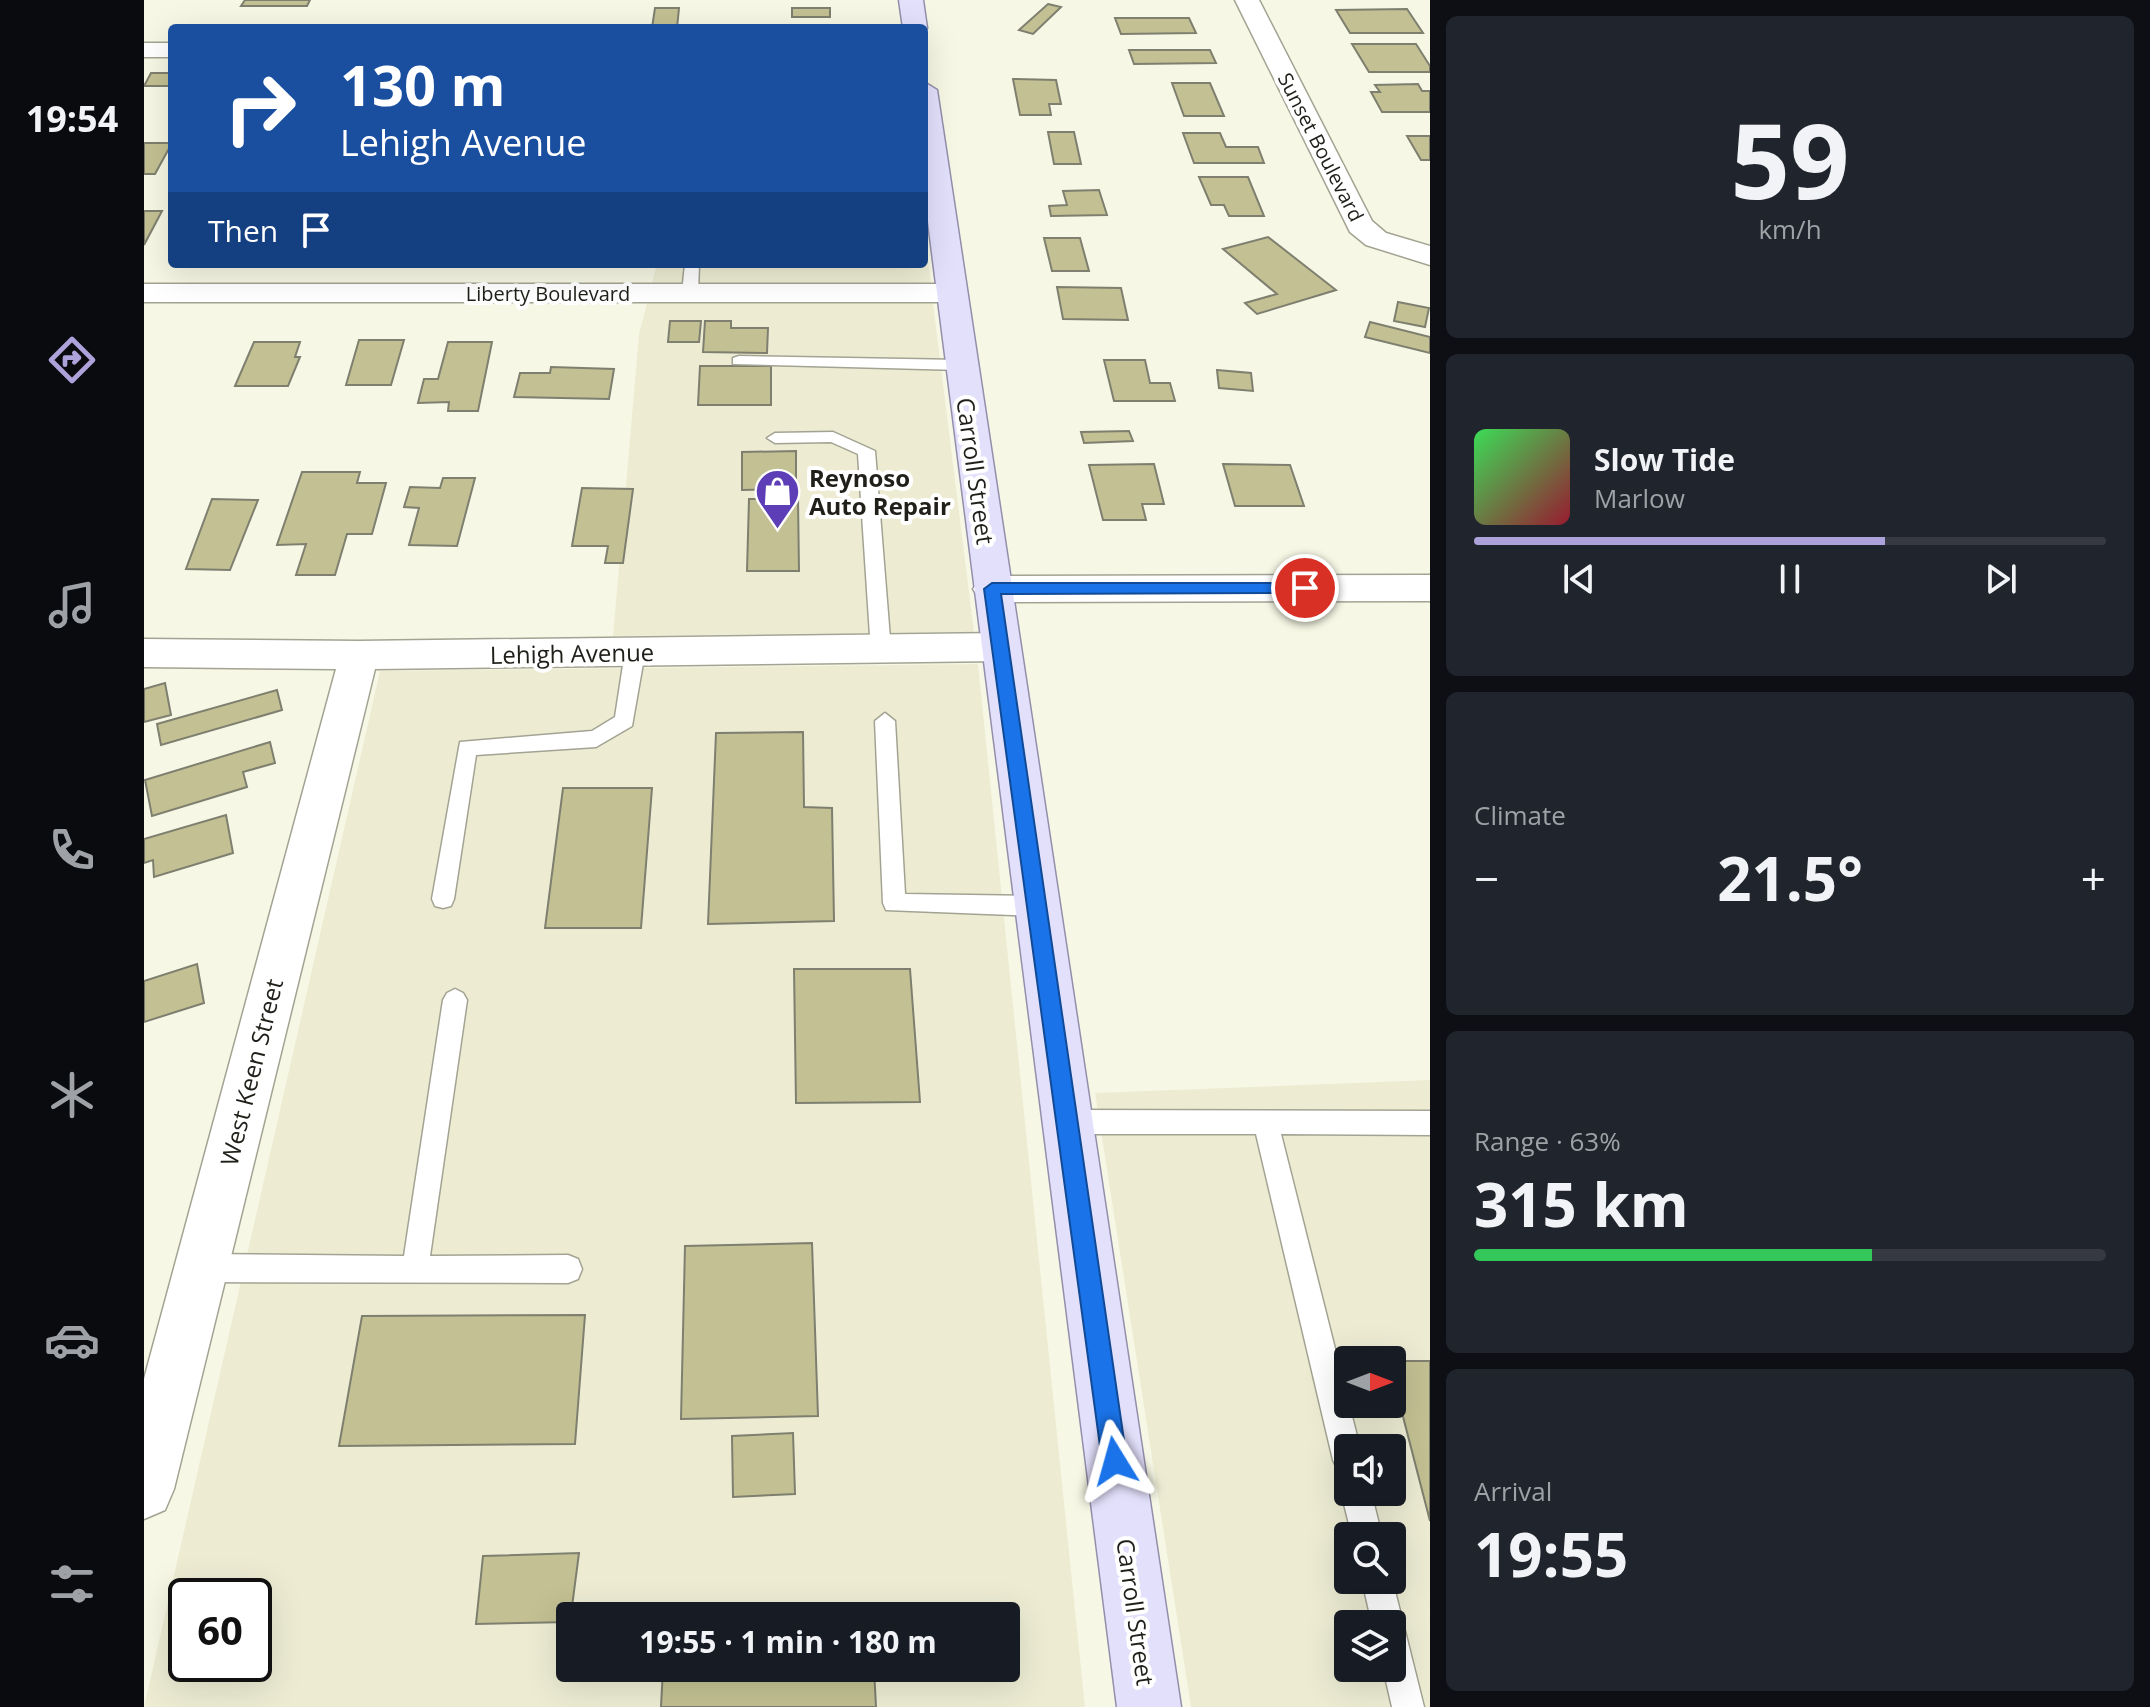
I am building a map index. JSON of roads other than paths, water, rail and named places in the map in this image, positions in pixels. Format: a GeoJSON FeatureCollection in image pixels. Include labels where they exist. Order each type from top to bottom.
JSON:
{"type":"FeatureCollection","features":[{"type":"Feature","properties":{"kind":"main road"},"geometry":{"type":"LineString","coordinates":[[911,0],[914,24]]}},
{"type":"Feature","properties":{"kind":"main road","name":"Carroll Street"},"geometry":{"type":"LineString","coordinates":[[928,120],[1149,1707]]}},
{"type":"Feature","properties":{"kind":"street","name":"Sunset Boulevard"},"geometry":{"type":"LineString","coordinates":[[1247,0],[1360,226],[1376,239],[1430,256]]}},
{"type":"Feature","properties":{"kind":"street"},"geometry":{"type":"LineString","coordinates":[[144,50],[168,50]]}},
{"type":"Feature","properties":{"kind":"street","name":"Liberty Boulevard"},"geometry":{"type":"LineString","coordinates":[[144,293],[691,278],[951,293]]}},
{"type":"Feature","properties":{"kind":"street"},"geometry":{"type":"LineString","coordinates":[[992,589],[1430,588]]}},
{"type":"Feature","properties":{"kind":"street","name":"Lehigh Avenue"},"geometry":{"type":"LineString","coordinates":[[144,653],[359,655],[881,651],[1001,647]]}},
{"type":"Feature","properties":{"kind":"street","name":"West Keen Street"},"geometry":{"type":"LineString","coordinates":[[144,1489],[359,655]]}},
{"type":"Feature","properties":{"kind":"lane"},"geometry":{"type":"LineString","coordinates":[[739,361],[961,365]]}},
{"type":"Feature","properties":{"kind":"lane"},"geometry":{"type":"LineString","coordinates":[[775,438],[833,437],[866,451],[881,651]]}},
{"type":"Feature","properties":{"kind":"lane"},"geometry":{"type":"LineString","coordinates":[[443,899],[467,748],[596,739],[625,721],[635,652]]}},
{"type":"Feature","properties":{"kind":"lane"},"geometry":{"type":"LineString","coordinates":[[885,721],[894,903],[1036,906]]}},
{"type":"Feature","properties":{"kind":"lane"},"geometry":{"type":"LineString","coordinates":[[415,1270],[455,1000]]}},
{"type":"Feature","properties":{"kind":"lane"},"geometry":{"type":"LineString","coordinates":[[1067,1122],[1430,1123]]}},
{"type":"Feature","properties":{"kind":"lane"},"geometry":{"type":"LineString","coordinates":[[1266,1123],[1342,1434]]}},
{"type":"Feature","properties":{"kind":"lane"},"geometry":{"type":"LineString","coordinates":[[201,1268],[568,1269]]}},
{"type":"Feature","properties":{"kind":"lane"},"geometry":{"type":"LineString","coordinates":[[1402,1682],[1408,1707]]}},
{"type":"Feature","properties":{"kind":"place","name":"Reynoso Auto Repair"},"geometry":{"type":"Point","coordinates":[778,530]}}]}
